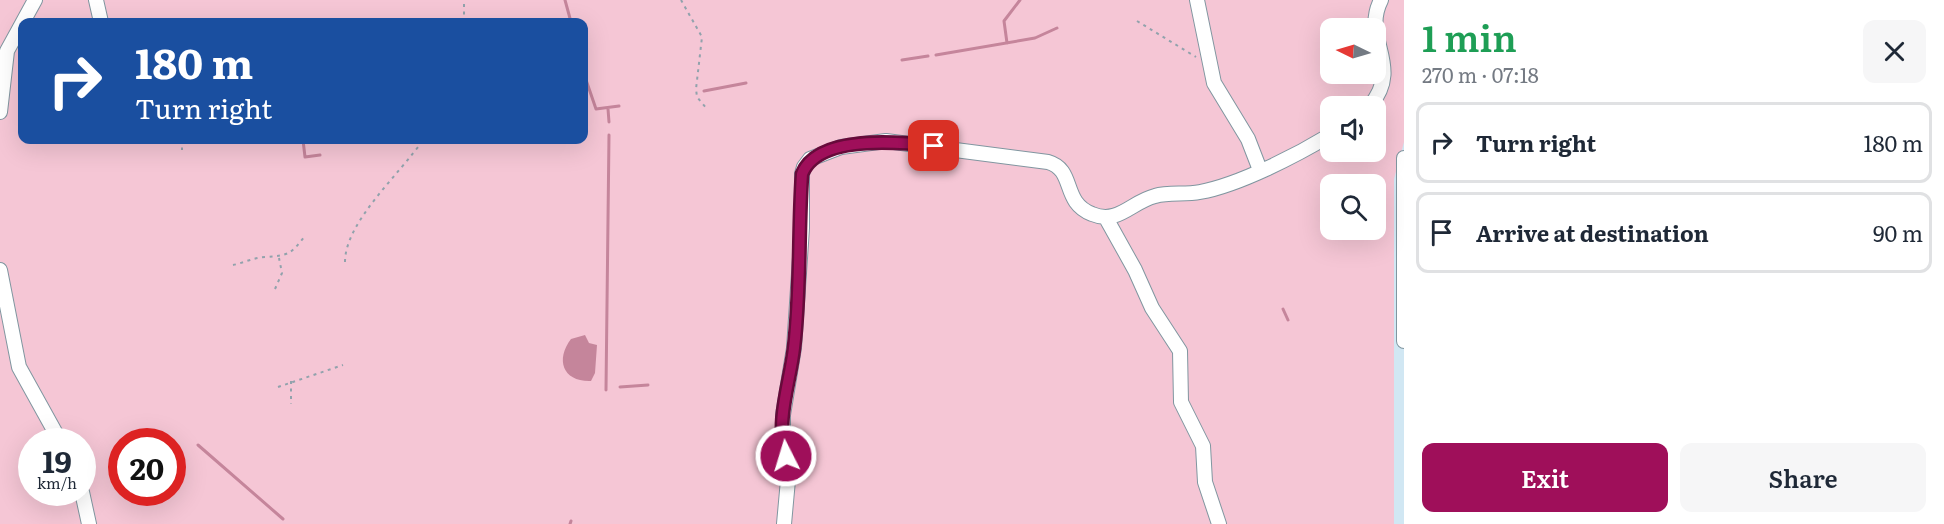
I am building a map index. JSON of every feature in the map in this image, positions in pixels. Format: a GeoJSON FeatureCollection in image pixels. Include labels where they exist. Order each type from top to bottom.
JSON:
{"type":"FeatureCollection","features":[{"type":"Feature","properties":{"kind":"street"},"geometry":{"type":"LineString","coordinates":[[25,18],[35,0]]}},
{"type":"Feature","properties":{"kind":"street"},"geometry":{"type":"LineString","coordinates":[[96,0],[101,18]]}},
{"type":"Feature","properties":{"kind":"street"},"geometry":{"type":"LineString","coordinates":[[101,18],[105,0]]}},
{"type":"Feature","properties":{"kind":"street"},"geometry":{"type":"LineString","coordinates":[[1197,0],[1214,83],[1245,133],[1260,170]]}},
{"type":"Feature","properties":{"kind":"street"},"geometry":{"type":"LineString","coordinates":[[1379,96],[1388,78],[1377,17],[1381,0]]}},
{"type":"Feature","properties":{"kind":"street"},"geometry":{"type":"LineString","coordinates":[[0,112],[7,51],[18,31]]}},
{"type":"Feature","properties":{"kind":"street"},"geometry":{"type":"LineString","coordinates":[[784,524],[788,480],[783,446],[783,415],[794,348],[802,228],[802,174],[810,159],[841,147],[886,141],[1048,162],[1056,164],[1063,171],[1069,193],[1076,205],[1093,215],[1106,218],[1118,215],[1158,195],[1202,192],[1285,160],[1320,141]]}},
{"type":"Feature","properties":{"kind":"street"},"geometry":{"type":"LineString","coordinates":[[1404,158],[1404,341]]}},
{"type":"Feature","properties":{"kind":"street"},"geometry":{"type":"LineString","coordinates":[[1106,218],[1135,270],[1152,308],[1180,351],[1181,402],[1203,446],[1205,482],[1218,514],[1219,524]]}},
{"type":"Feature","properties":{"kind":"street"},"geometry":{"type":"LineString","coordinates":[[0,270],[19,367],[53,428]]}},
{"type":"Feature","properties":{"kind":"street"},"geometry":{"type":"LineString","coordinates":[[85,506],[89,524]]}},
{"type":"Feature","properties":{"kind":"path"},"geometry":{"type":"LineString","coordinates":[[464,0],[464,18]]}},
{"type":"Feature","properties":{"kind":"path"},"geometry":{"type":"LineString","coordinates":[[681,0],[702,37],[696,89],[697,97],[706,109]]}},
{"type":"Feature","properties":{"kind":"path"},"geometry":{"type":"LineString","coordinates":[[1137,21],[1199,60]]}},
{"type":"Feature","properties":{"kind":"path"},"geometry":{"type":"LineString","coordinates":[[182,144],[182,150]]}},
{"type":"Feature","properties":{"kind":"path"},"geometry":{"type":"LineString","coordinates":[[345,262],[345,249],[356,224],[420,144]]}},
{"type":"Feature","properties":{"kind":"path"},"geometry":{"type":"LineString","coordinates":[[233,265],[267,256],[279,258],[294,249],[305,236]]}},
{"type":"Feature","properties":{"kind":"path"},"geometry":{"type":"LineString","coordinates":[[275,289],[282,273],[279,258]]}},
{"type":"Feature","properties":{"kind":"path"},"geometry":{"type":"LineString","coordinates":[[278,387],[344,365]]}},
{"type":"Feature","properties":{"kind":"path"},"geometry":{"type":"LineString","coordinates":[[291,381],[291,404]]}},
{"type":"Feature","properties":{"kind":"shaded area"},"geometry":{"type":"Polygon","coordinates":[[[0,0],[1404,0],[1404,142],[1394,179],[1394,524],[0,524],[0,0]]]}},
{"type":"Feature","properties":{"kind":"shaded area"},"geometry":{"type":"Polygon","coordinates":[[[585,335],[589,343],[597,345],[595,373],[591,381],[574,378],[568,374],[563,362],[563,355],[571,339],[585,335]]]}},
{"type":"Feature","properties":{"kind":"waterway"},"geometry":{"type":"LineString","coordinates":[[565,0],[570,18]]}},
{"type":"Feature","properties":{"kind":"waterway"},"geometry":{"type":"LineString","coordinates":[[1007,43],[1004,21],[1020,0]]}},
{"type":"Feature","properties":{"kind":"waterway"},"geometry":{"type":"LineString","coordinates":[[936,55],[1035,38],[1057,28]]}},
{"type":"Feature","properties":{"kind":"waterway"},"geometry":{"type":"LineString","coordinates":[[902,60],[928,56]]}},
{"type":"Feature","properties":{"kind":"waterway"},"geometry":{"type":"LineString","coordinates":[[704,91],[746,83]]}},
{"type":"Feature","properties":{"kind":"waterway"},"geometry":{"type":"LineString","coordinates":[[588,86],[596,109],[619,106]]}},
{"type":"Feature","properties":{"kind":"waterway"},"geometry":{"type":"LineString","coordinates":[[608,109],[609,122]]}},
{"type":"Feature","properties":{"kind":"waterway"},"geometry":{"type":"LineString","coordinates":[[606,390],[609,135]]}},
{"type":"Feature","properties":{"kind":"waterway"},"geometry":{"type":"LineString","coordinates":[[303,144],[305,157],[320,155]]}},
{"type":"Feature","properties":{"kind":"waterway"},"geometry":{"type":"LineString","coordinates":[[1283,309],[1288,320]]}},
{"type":"Feature","properties":{"kind":"waterway"},"geometry":{"type":"LineString","coordinates":[[620,387],[648,385]]}},
{"type":"Feature","properties":{"kind":"waterway"},"geometry":{"type":"LineString","coordinates":[[198,445],[283,519]]}},
{"type":"Feature","properties":{"kind":"route"},"geometry":{"type":"LineString","coordinates":[[786,456],[783,446],[783,415],[794,348],[804,167],[810,159],[841,147],[857,144],[886,141],[934,146]]}}]}
